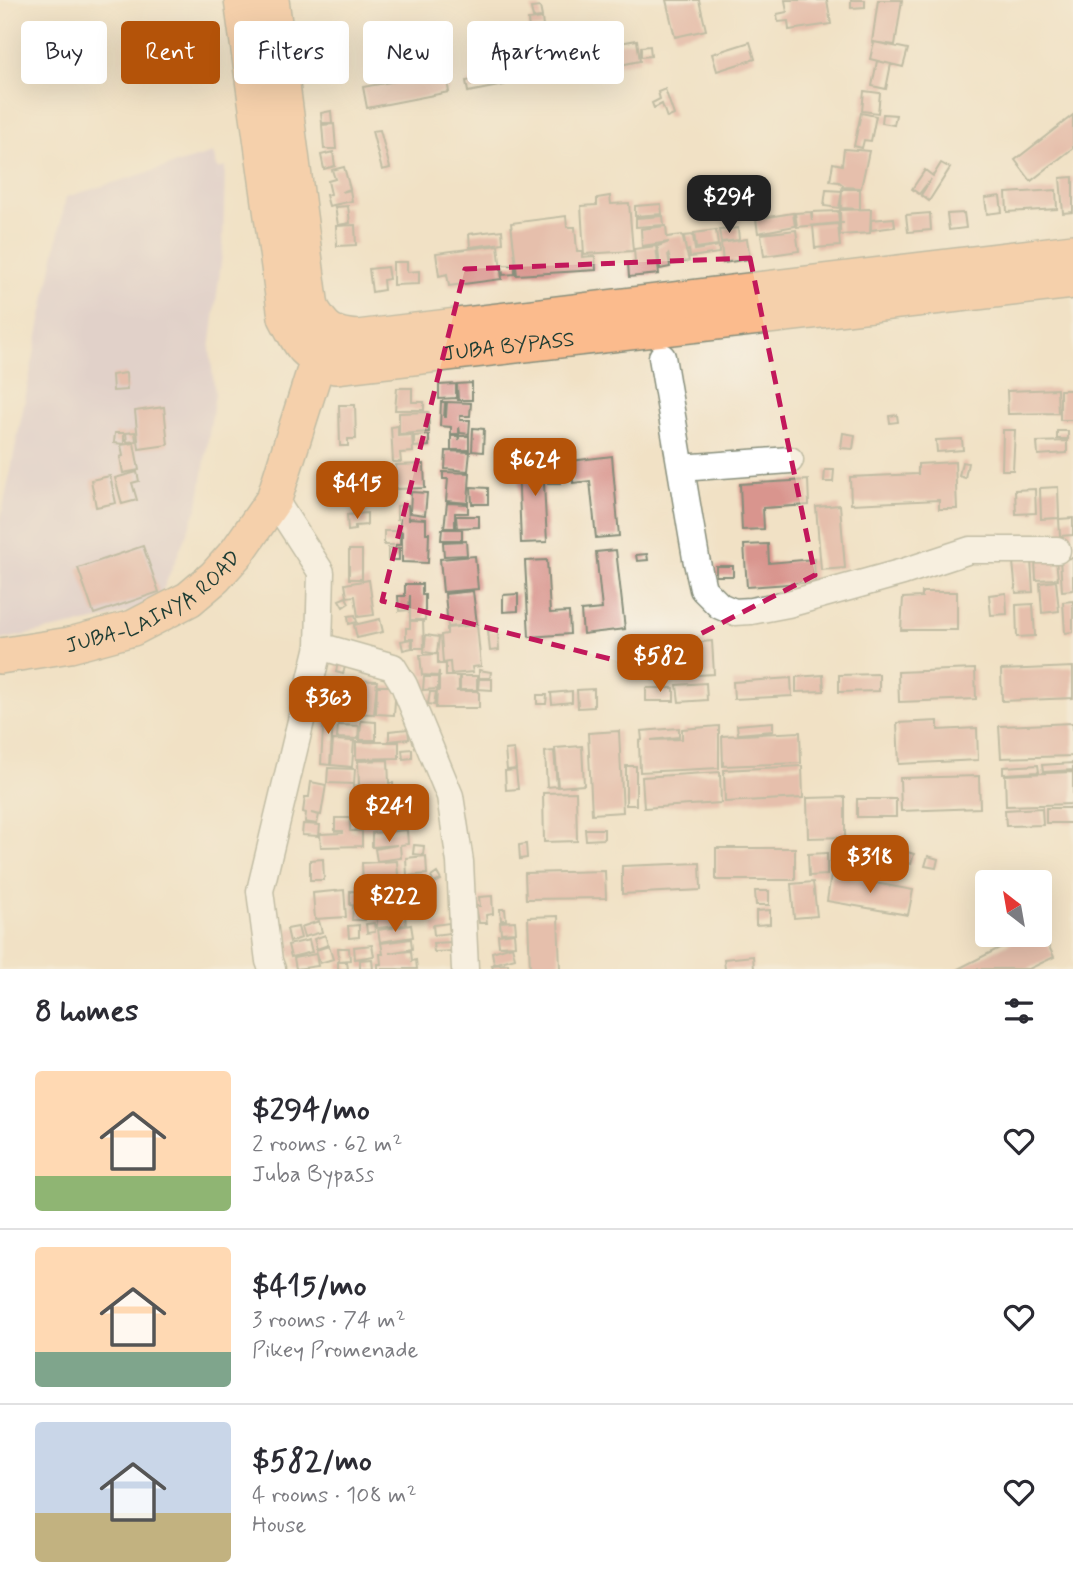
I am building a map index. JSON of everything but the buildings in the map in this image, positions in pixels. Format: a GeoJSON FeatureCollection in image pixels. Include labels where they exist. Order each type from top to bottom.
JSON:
{"type":"FeatureCollection","features":[{"type":"Feature","properties":{"kind":"main road"},"geometry":{"type":"LineString","coordinates":[[242,0],[299,312]]}},
{"type":"Feature","properties":{"kind":"main road"},"geometry":{"type":"LineString","coordinates":[[271,0],[299,312]]}},
{"type":"Feature","properties":{"kind":"main road","name":"JUBA BYPASS"},"geometry":{"type":"LineString","coordinates":[[299,312],[340,337],[357,338],[1073,252]]}},
{"type":"Feature","properties":{"kind":"main road","name":"JUBA BYPASS"},"geometry":{"type":"LineString","coordinates":[[318,360],[335,366],[1073,281]]}},
{"type":"Feature","properties":{"kind":"main road","name":"JUBA-LAINYA ROAD"},"geometry":{"type":"LineString","coordinates":[[0,656],[70,645],[133,628],[179,605],[215,577],[238,551],[274,499],[318,360],[299,312]]}},
{"type":"Feature","properties":{"kind":"main road","name":"JUBA-LAINYA ROAD"},"geometry":{"type":"LineString","coordinates":[[274,499],[289,370],[299,312]]}},
{"type":"Feature","properties":{"kind":"main road"},"geometry":{"type":"LineString","coordinates":[[294,436],[324,398],[346,382],[421,356]]}},
{"type":"Feature","properties":{"kind":"street"},"geometry":{"type":"LineString","coordinates":[[662,357],[703,589],[720,606],[734,611],[751,611],[788,604],[970,551],[1057,550]]}},
{"type":"Feature","properties":{"kind":"street"},"geometry":{"type":"LineString","coordinates":[[681,468],[790,460]]}},
{"type":"Feature","properties":{"kind":"street"},"geometry":{"type":"LineString","coordinates":[[272,969],[260,891],[320,646],[321,572],[274,499]]}},
{"type":"Feature","properties":{"kind":"street"},"geometry":{"type":"LineString","coordinates":[[320,646],[393,667],[404,685],[450,796],[460,862],[465,969]]}},
{"type":"Feature","properties":{"kind":"highlighted area"},"geometry":{"type":"Polygon","coordinates":[[[750,258],[815,575],[638,666],[382,601],[465,269],[750,258]]]}},
{"type":"Feature","properties":{"kind":"shaded area"},"geometry":{"type":"Polygon","coordinates":[[[213,153],[218,169],[225,167],[223,247],[210,350],[215,394],[198,506],[160,597],[136,610],[104,619],[0,640],[0,523],[66,197],[213,153]]]}}]}
